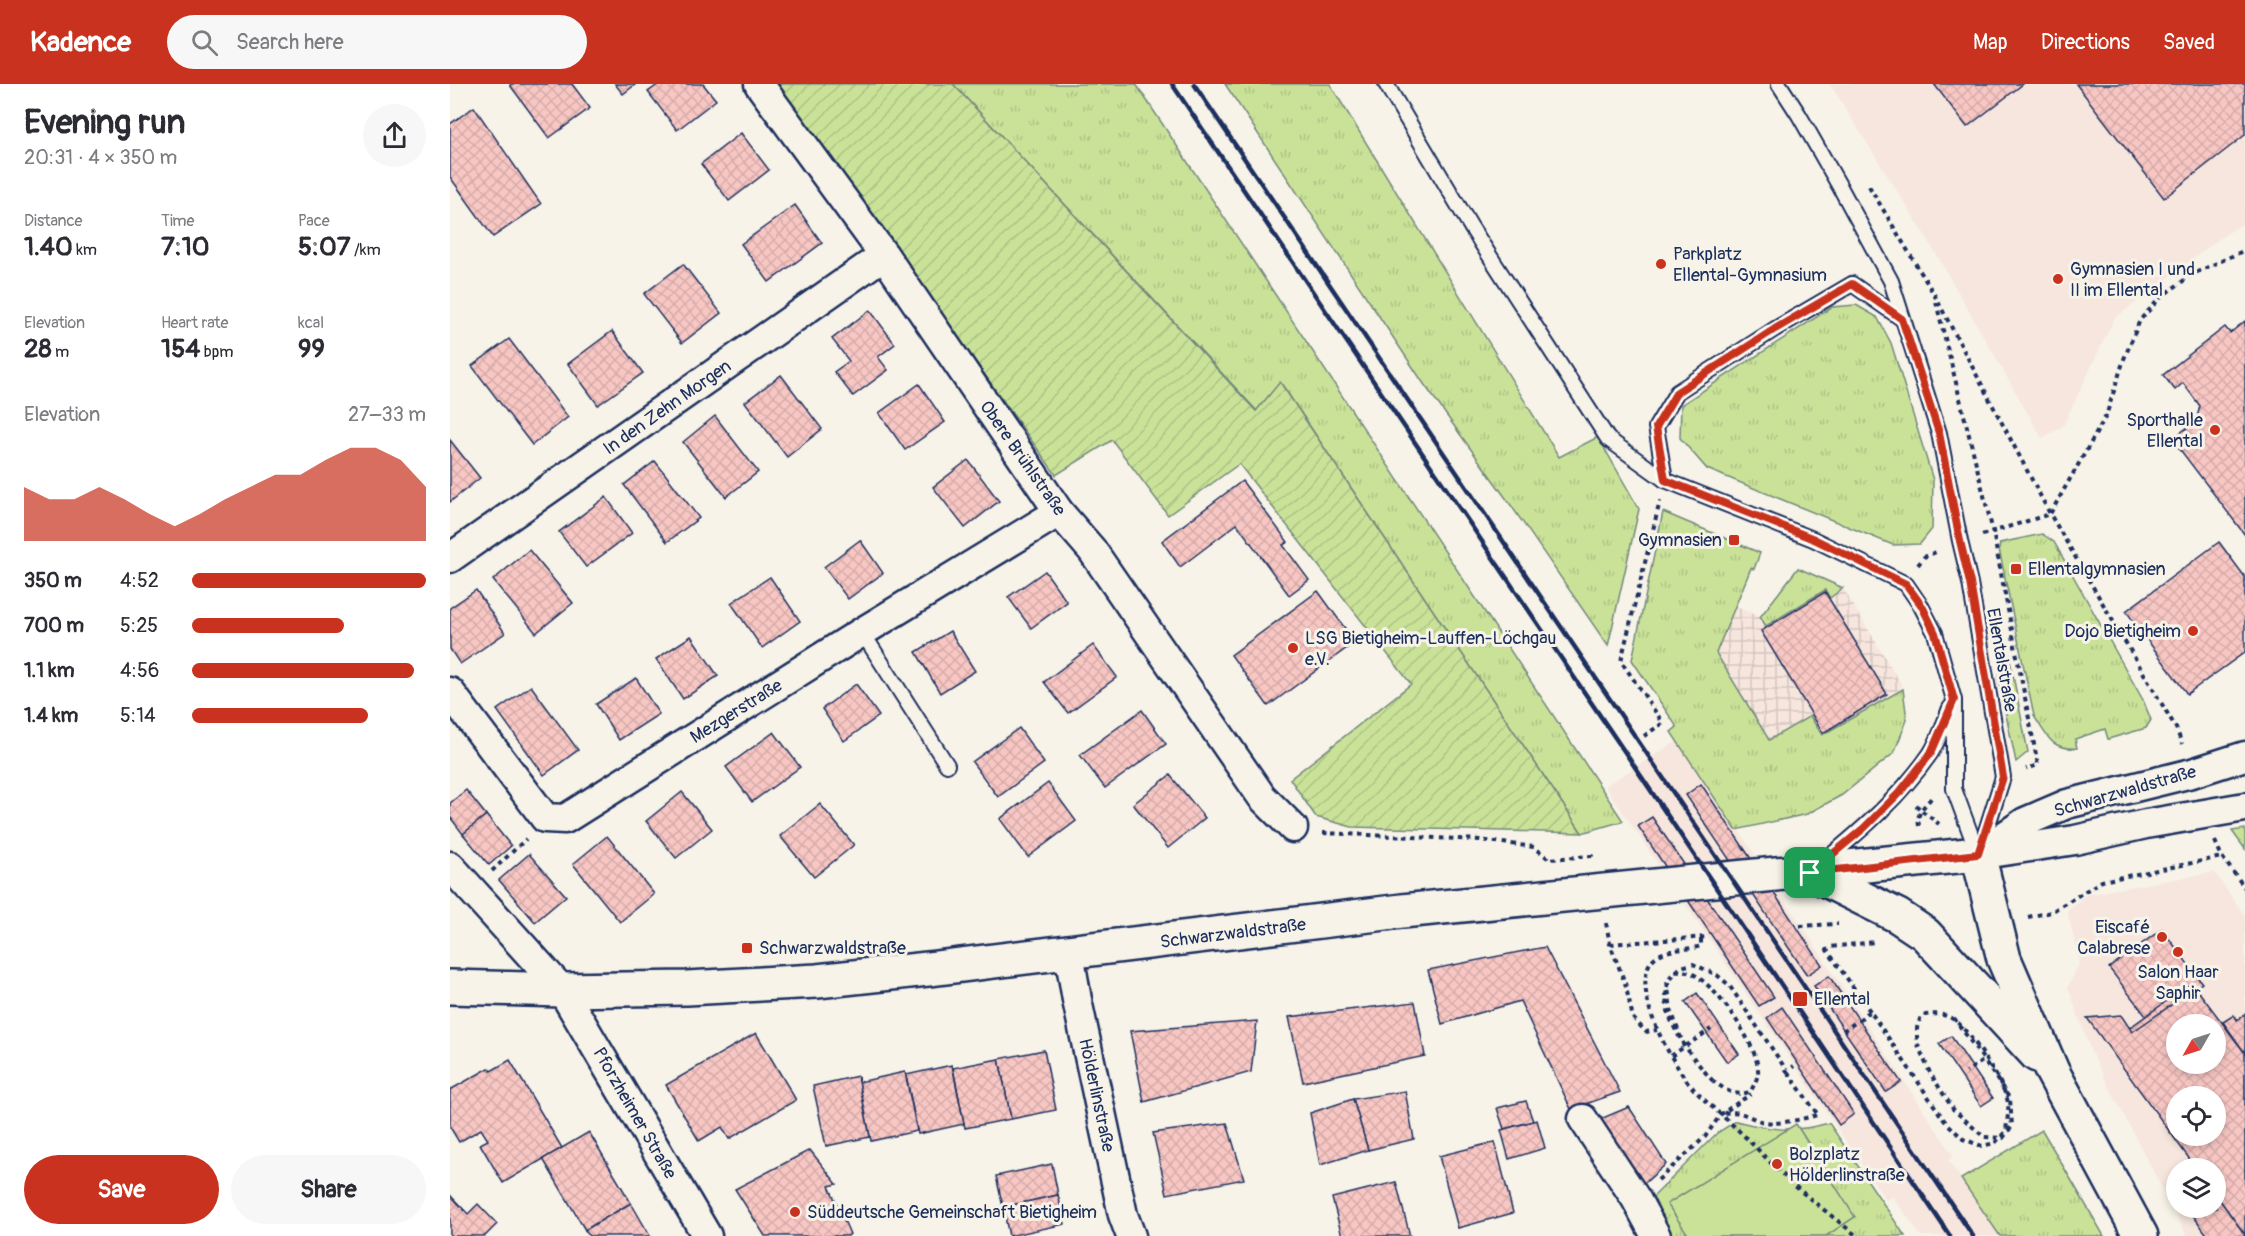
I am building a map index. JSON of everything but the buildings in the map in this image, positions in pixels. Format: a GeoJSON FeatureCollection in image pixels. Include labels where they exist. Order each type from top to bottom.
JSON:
{"type":"FeatureCollection","features":[{"type":"Feature","properties":{"kind":"main road","name":"Schwarzwaldstraße"},"geometry":{"type":"LineString","coordinates":[[450,987],[562,990],[712,987],[817,981],[1069,953],[1402,911],[1599,890],[1810,873],[1978,854]]}},
{"type":"Feature","properties":{"kind":"main road"},"geometry":{"type":"LineString","coordinates":[[1978,854],[2004,958],[2052,1071],[2141,1236]]}},
{"type":"Feature","properties":{"kind":"main road"},"geometry":{"type":"LineString","coordinates":[[1810,873],[1898,916],[1925,934],[2052,1071]]}},
{"type":"Feature","properties":{"kind":"street","name":"Obere Brühlstraße"},"geometry":{"type":"LineString","coordinates":[[759,84],[884,255],[1059,512],[1092,550],[1262,797],[1293,828]]}},
{"type":"Feature","properties":{"kind":"street","name":"In den Zehn Morgen"},"geometry":{"type":"LineString","coordinates":[[450,558],[884,255]]}},
{"type":"Feature","properties":{"kind":"street","name":"Mezgerstraße"},"geometry":{"type":"LineString","coordinates":[[545,818],[565,819],[862,632],[1059,512]]}},
{"type":"Feature","properties":{"kind":"street"},"geometry":{"type":"LineString","coordinates":[[450,692],[545,818]]}},
{"type":"Feature","properties":{"kind":"street","name":"Schwarzwaldstraße"},"geometry":{"type":"LineString","coordinates":[[1978,854],[2025,822],[2067,804],[2192,773],[2245,756]]}},
{"type":"Feature","properties":{"kind":"street","name":"Schwarzwaldstraße"},"geometry":{"type":"LineString","coordinates":[[1978,854],[2075,840],[2204,813],[2245,807]]}},
{"type":"Feature","properties":{"kind":"street","name":"Pforzheimer Straße"},"geometry":{"type":"LineString","coordinates":[[450,866],[562,990],[707,1236]]}},
{"type":"Feature","properties":{"kind":"street","name":"Hölderlinstraße"},"geometry":{"type":"LineString","coordinates":[[1069,953],[1123,1215],[1131,1236]]}},
{"type":"Feature","properties":{"kind":"street"},"geometry":{"type":"LineString","coordinates":[[1583,1119],[1656,1236]]}},
{"type":"Feature","properties":{"kind":"lane"},"geometry":{"type":"LineString","coordinates":[[1386,84],[1471,227],[1608,439],[1665,480],[1814,539],[1906,584],[1922,606],[1935,633],[1954,700],[1954,789],[1978,854]]}},
{"type":"Feature","properties":{"kind":"lane","name":"Ellentalstraße"},"geometry":{"type":"LineString","coordinates":[[1779,84],[1811,135],[1891,281],[1939,433],[1970,583],[2003,777],[1978,854]]}},
{"type":"Feature","properties":{"kind":"lane"},"geometry":{"type":"LineString","coordinates":[[1665,480],[1656,427],[1677,392],[1775,329],[1852,284],[1902,319]]}},
{"type":"Feature","properties":{"kind":"lane"},"geometry":{"type":"LineString","coordinates":[[862,632],[947,765]]}},
{"type":"Feature","properties":{"kind":"lane"},"geometry":{"type":"LineString","coordinates":[[1810,873],[1864,828],[1900,792],[1931,753],[1954,700]]}},
{"type":"Feature","properties":{"kind":"path"},"geometry":{"type":"LineString","coordinates":[[1868,185],[1935,296],[2050,514],[2176,728],[2192,773]]}},
{"type":"Feature","properties":{"kind":"path"},"geometry":{"type":"LineString","coordinates":[[1906,584],[1924,557],[1960,541],[2050,514],[2106,416],[2124,359],[2140,320],[2162,296],[2193,274],[2245,250]]}},
{"type":"Feature","properties":{"kind":"path"},"geometry":{"type":"LineString","coordinates":[[1935,296],[1993,532],[2038,765]]}},
{"type":"Feature","properties":{"kind":"path"},"geometry":{"type":"LineString","coordinates":[[1644,736],[1663,723],[1621,661],[1665,480]]}},
{"type":"Feature","properties":{"kind":"path"},"geometry":{"type":"LineString","coordinates":[[2204,813],[2222,857],[2245,888]]}},
{"type":"Feature","properties":{"kind":"path"},"geometry":{"type":"LineString","coordinates":[[472,890],[545,818]]}},
{"type":"Feature","properties":{"kind":"path"},"geometry":{"type":"LineString","coordinates":[[1293,828],[1339,835],[1480,840],[1534,847],[1549,859],[1592,856],[1599,890]]}},
{"type":"Feature","properties":{"kind":"path"},"geometry":{"type":"LineString","coordinates":[[2051,912],[2102,881],[2222,857]]}},
{"type":"Feature","properties":{"kind":"path"},"geometry":{"type":"LineString","coordinates":[[1657,1030],[1646,1032],[1633,1018],[1625,983],[1610,944],[1707,937]]}},
{"type":"Feature","properties":{"kind":"path"},"geometry":{"type":"LineString","coordinates":[[1701,939],[1701,946],[1682,948],[1657,956],[1650,963],[1646,976],[1646,992],[1657,1030],[1685,1079],[1796,1187],[1857,1236]]}},
{"type":"Feature","properties":{"kind":"path"},"geometry":{"type":"LineString","coordinates":[[1860,945],[1831,947],[1827,950],[1944,1120],[1963,1138],[1982,1146],[1995,1143],[2001,1137],[2006,1131],[2008,1102],[2000,1085],[1996,1077],[1992,1069],[1973,1041],[1956,1021],[1936,1012],[1921,1016],[1917,1028],[1917,1043],[1930,1073],[1953,1109],[1984,1137],[1994,1138],[2003,1138],[2012,1126],[2010,1099],[2004,1089],[1997,1080],[1984,1060],[1950,1011]]}},
{"type":"Feature","properties":{"kind":"path"},"geometry":{"type":"LineString","coordinates":[[1684,1047],[1671,1010],[1667,981],[1674,972],[1685,971],[1704,982],[1719,999],[1734,1017],[1757,1057],[1759,1072],[1751,1091],[1743,1094],[1731,1093],[1713,1081],[1697,1064],[1675,1028],[1666,999],[1666,988],[1679,968],[1693,964],[1710,971],[1729,985],[1818,1115],[1795,1121],[1763,1122],[1737,1111],[1721,1114]]}},
{"type":"Feature","properties":{"kind":"path"},"geometry":{"type":"LineString","coordinates":[[1843,1031],[1870,1011]]}},
{"type":"Feature","properties":{"kind":"path"},"geometry":{"type":"LineString","coordinates":[[1671,1056],[1711,1029]]}},
{"type":"Feature","properties":{"kind":"path"},"geometry":{"type":"LineString","coordinates":[[1966,1072],[1984,1060]]}},
{"type":"Feature","properties":{"kind":"path"},"geometry":{"type":"LineString","coordinates":[[1787,1071],[1794,1066]]}},
{"type":"Feature","properties":{"kind":"path"},"geometry":{"type":"LineString","coordinates":[[1635,1199],[1705,1137],[1721,1114],[1751,1094]]}},
{"type":"Feature","properties":{"kind":"shaded area","name":"Gymnasien I und II im Ellental"},"geometry":{"type":"Polygon","coordinates":[[[1830,84],[2245,84],[2245,222],[2223,236],[2114,319],[2063,426],[2042,438],[1928,240],[1830,84]]]}},
{"type":"Feature","properties":{"kind":"shaded area"},"geometry":{"type":"Polygon","coordinates":[[[1843,588],[1903,687],[1822,735],[1809,716],[1769,741],[1716,653],[1735,606],[1760,617],[1767,625],[1826,590],[1831,597],[1843,588]]]}},
{"type":"Feature","properties":{"kind":"shaded area"},"geometry":{"type":"Polygon","coordinates":[[[1679,740],[1953,1155],[1948,1160],[2000,1236],[1921,1236],[1893,1197],[1886,1200],[1605,786],[1679,740]]]}},
{"type":"Feature","properties":{"kind":"shaded area"},"geometry":{"type":"Polygon","coordinates":[[[2214,872],[2245,916],[2245,1236],[2187,1236],[2178,1218],[2226,1218],[2226,1158],[2166,1158],[2166,1196],[2092,1054],[2068,987],[2080,962],[2067,911],[2085,895],[2214,872]]]}},
{"type":"Feature","properties":{"kind":"green space"},"geometry":{"type":"Polygon","coordinates":[[[778,84],[953,84],[1256,411],[1280,382],[1582,833],[1352,827],[1316,817],[1290,779],[1411,684],[1239,464],[1168,515],[1112,440],[1056,475],[778,84]]]}},
{"type":"Feature","properties":{"kind":"green space"},"geometry":{"type":"Polygon","coordinates":[[[953,84],[1136,84],[1623,821],[1582,833],[1281,383],[1257,411],[953,84]]]}},
{"type":"Feature","properties":{"kind":"green space"},"geometry":{"type":"Polygon","coordinates":[[[1225,84],[1330,84],[1559,457],[1598,437],[1639,509],[1608,646],[1424,384],[1225,84]]]}},
{"type":"Feature","properties":{"kind":"green space"},"geometry":{"type":"Polygon","coordinates":[[[1856,305],[1877,317],[1891,343],[1933,480],[1932,529],[1920,544],[1893,545],[1707,469],[1680,438],[1681,405],[1832,307],[1856,305]]]}},
{"type":"Feature","properties":{"kind":"green space"},"geometry":{"type":"Polygon","coordinates":[[[1663,512],[1760,553],[1754,569],[1751,568],[1716,653],[1769,740],[1810,716],[1822,735],[1903,689],[1907,720],[1894,753],[1842,795],[1807,814],[1736,830],[1671,732],[1677,727],[1632,660],[1663,512]]]}},
{"type":"Feature","properties":{"kind":"green space"},"geometry":{"type":"Polygon","coordinates":[[[2042,534],[2054,542],[2143,700],[2151,720],[2146,728],[2108,739],[2105,729],[2075,739],[2077,748],[2068,748],[2055,744],[2046,735],[2034,716],[1999,549],[2000,543],[2042,534]]]}},
{"type":"Feature","properties":{"kind":"green space"},"geometry":{"type":"Polygon","coordinates":[[[1798,568],[1843,588],[1830,598],[1825,590],[1766,626],[1760,617],[1798,568]]]}},
{"type":"Feature","properties":{"kind":"green space"},"geometry":{"type":"Polygon","coordinates":[[[2009,655],[2028,752],[2016,762],[1998,677],[2009,655]]]}},
{"type":"Feature","properties":{"kind":"green space"},"geometry":{"type":"Polygon","coordinates":[[[2245,829],[2245,849],[2232,831],[2245,829]]]}},
{"type":"Feature","properties":{"kind":"green space","name":"Bolzplatz Hölderlinstraße"},"geometry":{"type":"Polygon","coordinates":[[[1736,1121],[1782,1129],[1829,1123],[1905,1236],[1673,1236],[1650,1200],[1717,1133],[1736,1121]]]}},
{"type":"Feature","properties":{"kind":"green space","name":"Bolzplatz Hölderlinstraße"},"geometry":{"type":"Polygon","coordinates":[[[1796,1124],[1855,1217],[1826,1236],[1689,1236],[1667,1204],[1796,1124]]]}},
{"type":"Feature","properties":{"kind":"green space"},"geometry":{"type":"Polygon","coordinates":[[[2042,1130],[2104,1236],[2000,1236],[1961,1179],[2042,1130]]]}},
{"type":"Feature","properties":{"kind":"railway"},"geometry":{"type":"LineString","coordinates":[[1172,84],[1950,1236]]}},
{"type":"Feature","properties":{"kind":"railway"},"geometry":{"type":"LineString","coordinates":[[1194,84],[1973,1236]]}},
{"type":"Feature","properties":{"kind":"place","name":"Parkplatz Ellental-Gymnasium"},"geometry":{"type":"Point","coordinates":[1661,264]}},
{"type":"Feature","properties":{"kind":"place","name":"Gymnasien I und II im Ellental"},"geometry":{"type":"Point","coordinates":[2058,279]}},
{"type":"Feature","properties":{"kind":"place","name":"Sporthalle Ellental"},"geometry":{"type":"Point","coordinates":[2215,430]}},
{"type":"Feature","properties":{"kind":"place","name":"Gymnasien"},"geometry":{"type":"Point","coordinates":[1734,540]}},
{"type":"Feature","properties":{"kind":"place","name":"Ellentalgymnasien"},"geometry":{"type":"Point","coordinates":[2016,569]}},
{"type":"Feature","properties":{"kind":"place","name":"Dojo Bietigheim"},"geometry":{"type":"Point","coordinates":[2193,631]}},
{"type":"Feature","properties":{"kind":"place","name":"LSG Bietigheim-Lauffen-Löchgau e.V."},"geometry":{"type":"Point","coordinates":[1293,648]}},
{"type":"Feature","properties":{"kind":"place","name":"Eiscafé Calabrese"},"geometry":{"type":"Point","coordinates":[2162,937]}},
{"type":"Feature","properties":{"kind":"place","name":"Schwarzwaldstraße"},"geometry":{"type":"Point","coordinates":[747,948]}},
{"type":"Feature","properties":{"kind":"place","name":"Salon Haar Saphir"},"geometry":{"type":"Point","coordinates":[2178,952]}},
{"type":"Feature","properties":{"kind":"place","name":"Ellental"},"geometry":{"type":"Point","coordinates":[1800,999]}},
{"type":"Feature","properties":{"kind":"place","name":"Bolzplatz Hölderlinstraße"},"geometry":{"type":"Point","coordinates":[1777,1164]}},
{"type":"Feature","properties":{"kind":"place","name":"Süddeutsche Gemeinschaft Bietigheim"},"geometry":{"type":"Point","coordinates":[795,1212]}},
{"type":"Feature","properties":{"kind":"route"},"geometry":{"type":"LineString","coordinates":[[1852,284],[1902,319],[1939,433],[1970,583],[2003,777],[1978,854],[1810,873],[1864,828],[1900,792],[1931,753],[1954,700],[1935,633],[1922,606],[1906,584],[1814,539],[1665,480],[1656,427],[1677,392],[1775,329],[1852,284]]}}]}
